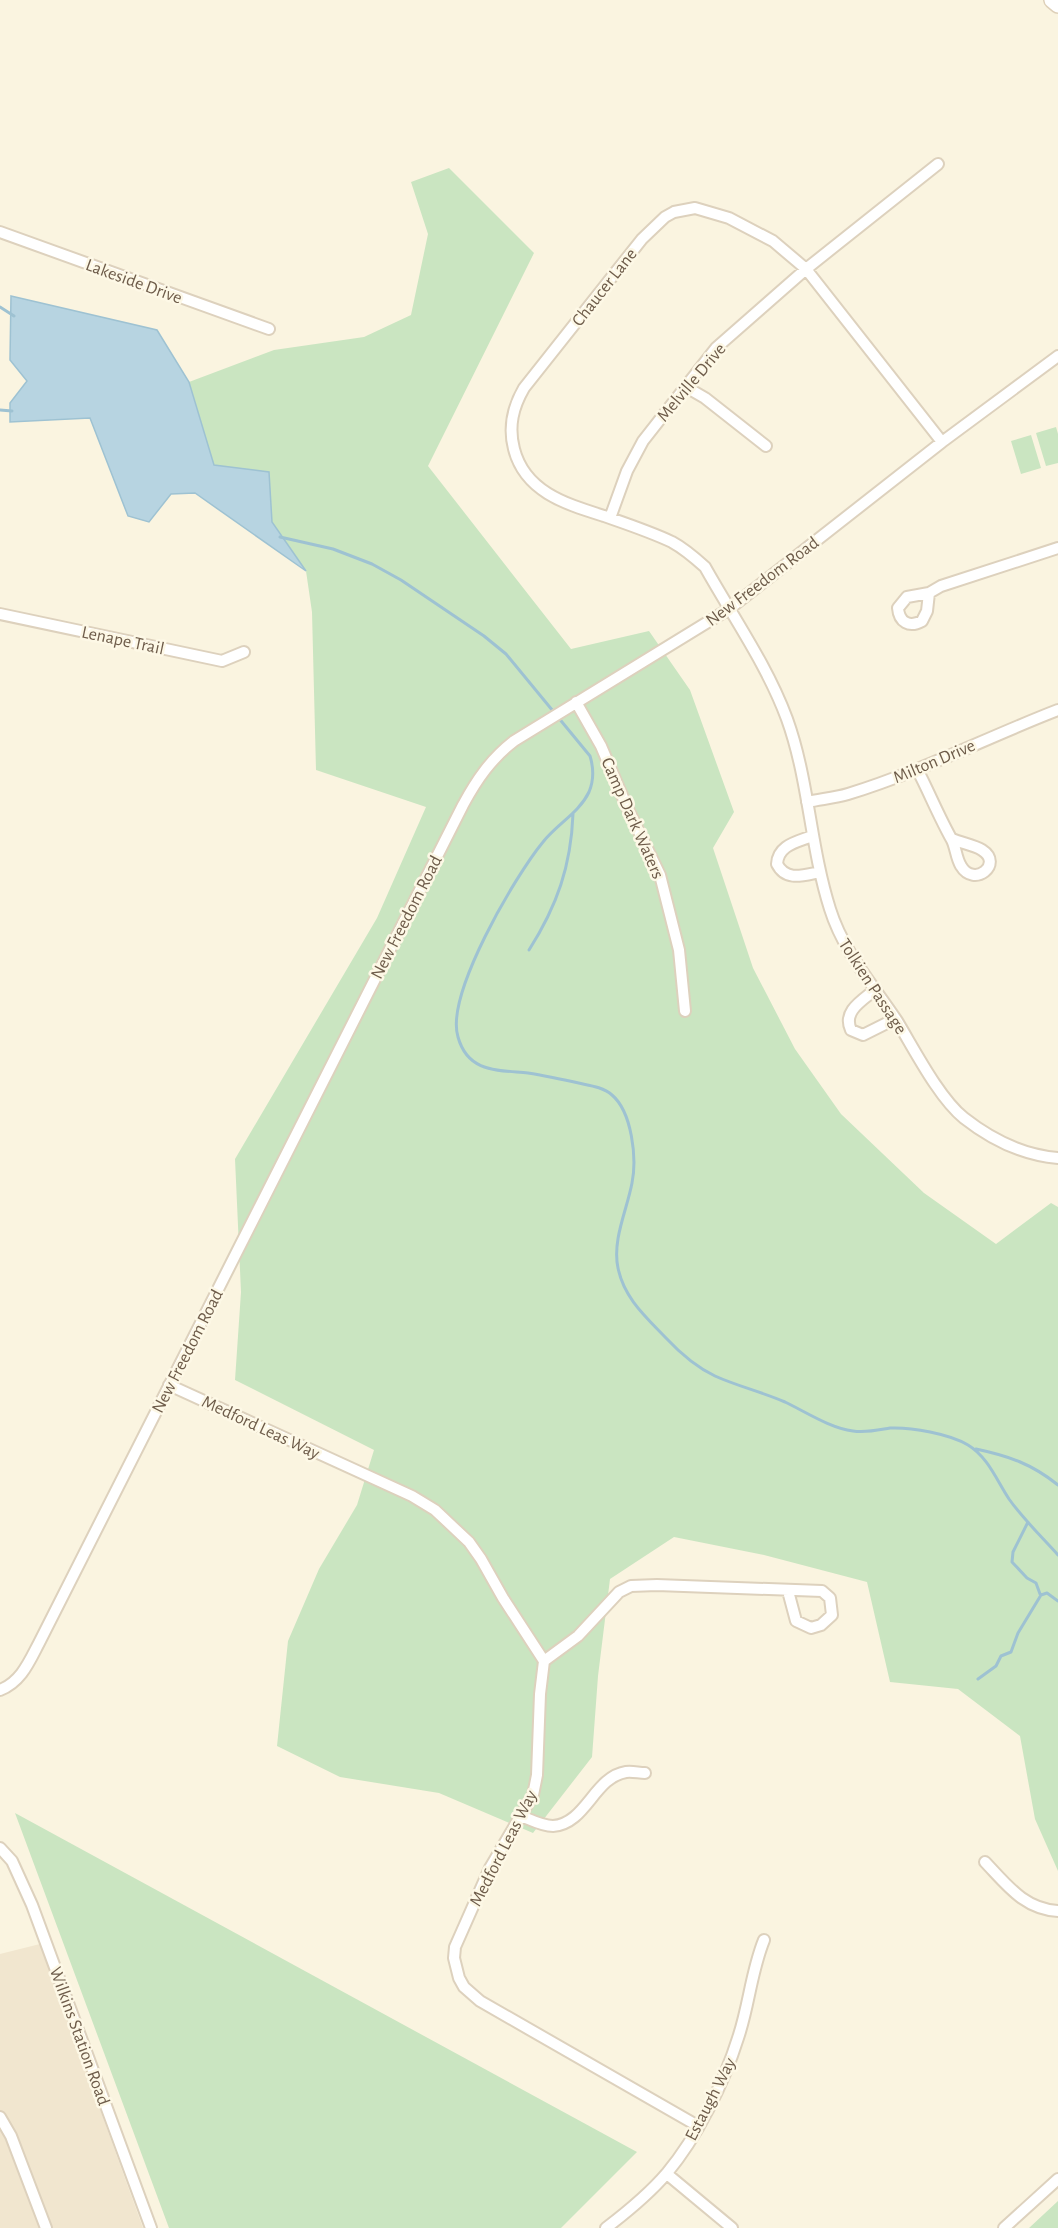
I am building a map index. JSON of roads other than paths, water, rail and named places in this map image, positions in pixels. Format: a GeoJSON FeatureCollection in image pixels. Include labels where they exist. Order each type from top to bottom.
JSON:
{"type":"FeatureCollection","features":[{"type":"Feature","properties":{"kind":"street"},"geometry":{"type":"LineString","coordinates":[[1053,0],[1058,5]]}},
{"type":"Feature","properties":{"kind":"street","name":"Melville Drive"},"geometry":{"type":"LineString","coordinates":[[610,518],[620,487],[637,451],[716,348],[806,269],[938,164]]}},
{"type":"Feature","properties":{"kind":"street","name":"Chaucer Lane"},"geometry":{"type":"LineString","coordinates":[[729,609],[705,567],[691,554],[671,542],[566,503],[547,494],[530,481],[515,454],[510,431],[514,408],[524,387],[642,239],[665,217],[674,212],[695,208],[729,218],[774,241],[806,269],[942,442]]}},
{"type":"Feature","properties":{"kind":"street","name":"Lakeside Drive"},"geometry":{"type":"LineString","coordinates":[[0,232],[269,329]]}},
{"type":"Feature","properties":{"kind":"street","name":"New Freedom Road"},"geometry":{"type":"LineString","coordinates":[[0,1690],[10,1686],[24,1669],[463,805],[484,769],[496,754],[536,726],[729,609],[942,442],[1058,356]]}},
{"type":"Feature","properties":{"kind":"street"},"geometry":{"type":"LineString","coordinates":[[687,387],[705,398],[766,446]]}},
{"type":"Feature","properties":{"kind":"street"},"geometry":{"type":"LineString","coordinates":[[929,593],[941,585],[1058,548]]}},
{"type":"Feature","properties":{"kind":"street","name":"Tolkien Passage"},"geometry":{"type":"LineString","coordinates":[[729,609],[770,679],[795,742],[820,872],[830,910],[840,934],[936,1084],[962,1116],[986,1134],[1010,1147],[1026,1153],[1058,1158]]}},
{"type":"Feature","properties":{"kind":"street","name":"Lenape Trail"},"geometry":{"type":"LineString","coordinates":[[0,614],[222,661],[244,652]]}},
{"type":"Feature","properties":{"kind":"street","name":"Camp Dark Waters"},"geometry":{"type":"LineString","coordinates":[[572,705],[601,746],[660,875],[679,950],[685,1011]]}},
{"type":"Feature","properties":{"kind":"street","name":"Milton Drive"},"geometry":{"type":"LineString","coordinates":[[807,802],[845,795],[917,769],[1005,730],[1058,710]]}},
{"type":"Feature","properties":{"kind":"street"},"geometry":{"type":"LineString","coordinates":[[917,769],[952,840]]}},
{"type":"Feature","properties":{"kind":"street"},"geometry":{"type":"LineString","coordinates":[[812,836],[786,846],[779,854],[777,864],[788,876],[820,872]]}},
{"type":"Feature","properties":{"kind":"street"},"geometry":{"type":"LineString","coordinates":[[876,989],[850,1012],[851,1030],[863,1035],[895,1018]]}},
{"type":"Feature","properties":{"kind":"street","name":"Medford Leas Way"},"geometry":{"type":"LineString","coordinates":[[170,1385],[402,1491],[435,1510],[469,1542],[482,1558],[503,1598],[544,1661],[540,1694],[536,1786],[490,1868],[459,1935],[454,1958],[459,1978],[464,1987],[480,2001],[698,2126]]}},
{"type":"Feature","properties":{"kind":"street"},"geometry":{"type":"LineString","coordinates":[[544,1661],[578,1636],[620,1592],[631,1586],[682,1585],[822,1591],[830,1598],[832,1615],[821,1625],[811,1628],[796,1621],[788,1591]]}},
{"type":"Feature","properties":{"kind":"street"},"geometry":{"type":"LineString","coordinates":[[521,1816],[543,1825],[558,1825],[574,1817],[614,1777],[626,1772],[645,1773]]}},
{"type":"Feature","properties":{"kind":"street","name":"Wilkins Station Road"},"geometry":{"type":"LineString","coordinates":[[0,1848],[12,1862],[32,1905],[151,2228]]}},
{"type":"Feature","properties":{"kind":"street"},"geometry":{"type":"LineString","coordinates":[[986,1862],[1023,1901],[1042,1910],[1058,1911]]}},
{"type":"Feature","properties":{"kind":"street","name":"Estaugh Way"},"geometry":{"type":"LineString","coordinates":[[606,2228],[667,2174],[698,2126],[738,2041],[755,1965],[764,1940]]}},
{"type":"Feature","properties":{"kind":"street"},"geometry":{"type":"LineString","coordinates":[[0,2117],[11,2136],[46,2228]]}},
{"type":"Feature","properties":{"kind":"street"},"geometry":{"type":"LineString","coordinates":[[667,2174],[732,2228]]}},
{"type":"Feature","properties":{"kind":"street"},"geometry":{"type":"LineString","coordinates":[[1004,2228],[1058,2179]]}},
{"type":"Feature","properties":{"kind":"water"},"geometry":{"type":"Polygon","coordinates":[[[11,296],[157,330],[189,382],[214,465],[269,472],[272,522],[306,571],[195,493],[171,494],[149,522],[128,516],[90,418],[10,422],[10,403],[27,381],[10,360],[11,296]]]}},
{"type":"Feature","properties":{"kind":"waterway"},"geometry":{"type":"LineString","coordinates":[[0,307],[14,316]]}},
{"type":"Feature","properties":{"kind":"waterway"},"geometry":{"type":"LineString","coordinates":[[0,410],[12,411]]}},
{"type":"Feature","properties":{"kind":"waterway"},"geometry":{"type":"LineString","coordinates":[[280,537],[333,549],[372,564],[401,580],[484,636],[506,654],[590,756],[593,779],[585,799],[531,858],[485,936],[462,994],[457,1018],[458,1037],[469,1057],[485,1067],[535,1074],[602,1089],[619,1103],[628,1124],[634,1161],[632,1183],[618,1236],[617,1257],[625,1289],[637,1306],[677,1349],[701,1368],[723,1380],[785,1402],[844,1429],[858,1432],[890,1428],[919,1430],[968,1445],[987,1463],[1014,1506],[1058,1555]]}},
{"type":"Feature","properties":{"kind":"waterway"},"geometry":{"type":"LineString","coordinates":[[529,950],[547,918],[561,885],[569,851],[573,814]]}},
{"type":"Feature","properties":{"kind":"waterway"},"geometry":{"type":"LineString","coordinates":[[976,1449],[1020,1462],[1058,1485]]}},
{"type":"Feature","properties":{"kind":"waterway"},"geometry":{"type":"LineString","coordinates":[[1028,1522],[1013,1552],[1012,1562],[1027,1578],[1036,1583],[1040,1594]]}},
{"type":"Feature","properties":{"kind":"waterway"},"geometry":{"type":"LineString","coordinates":[[978,1679],[996,1666],[1001,1656],[1011,1652],[1018,1633],[1041,1595],[1047,1593],[1058,1601]]}}]}
